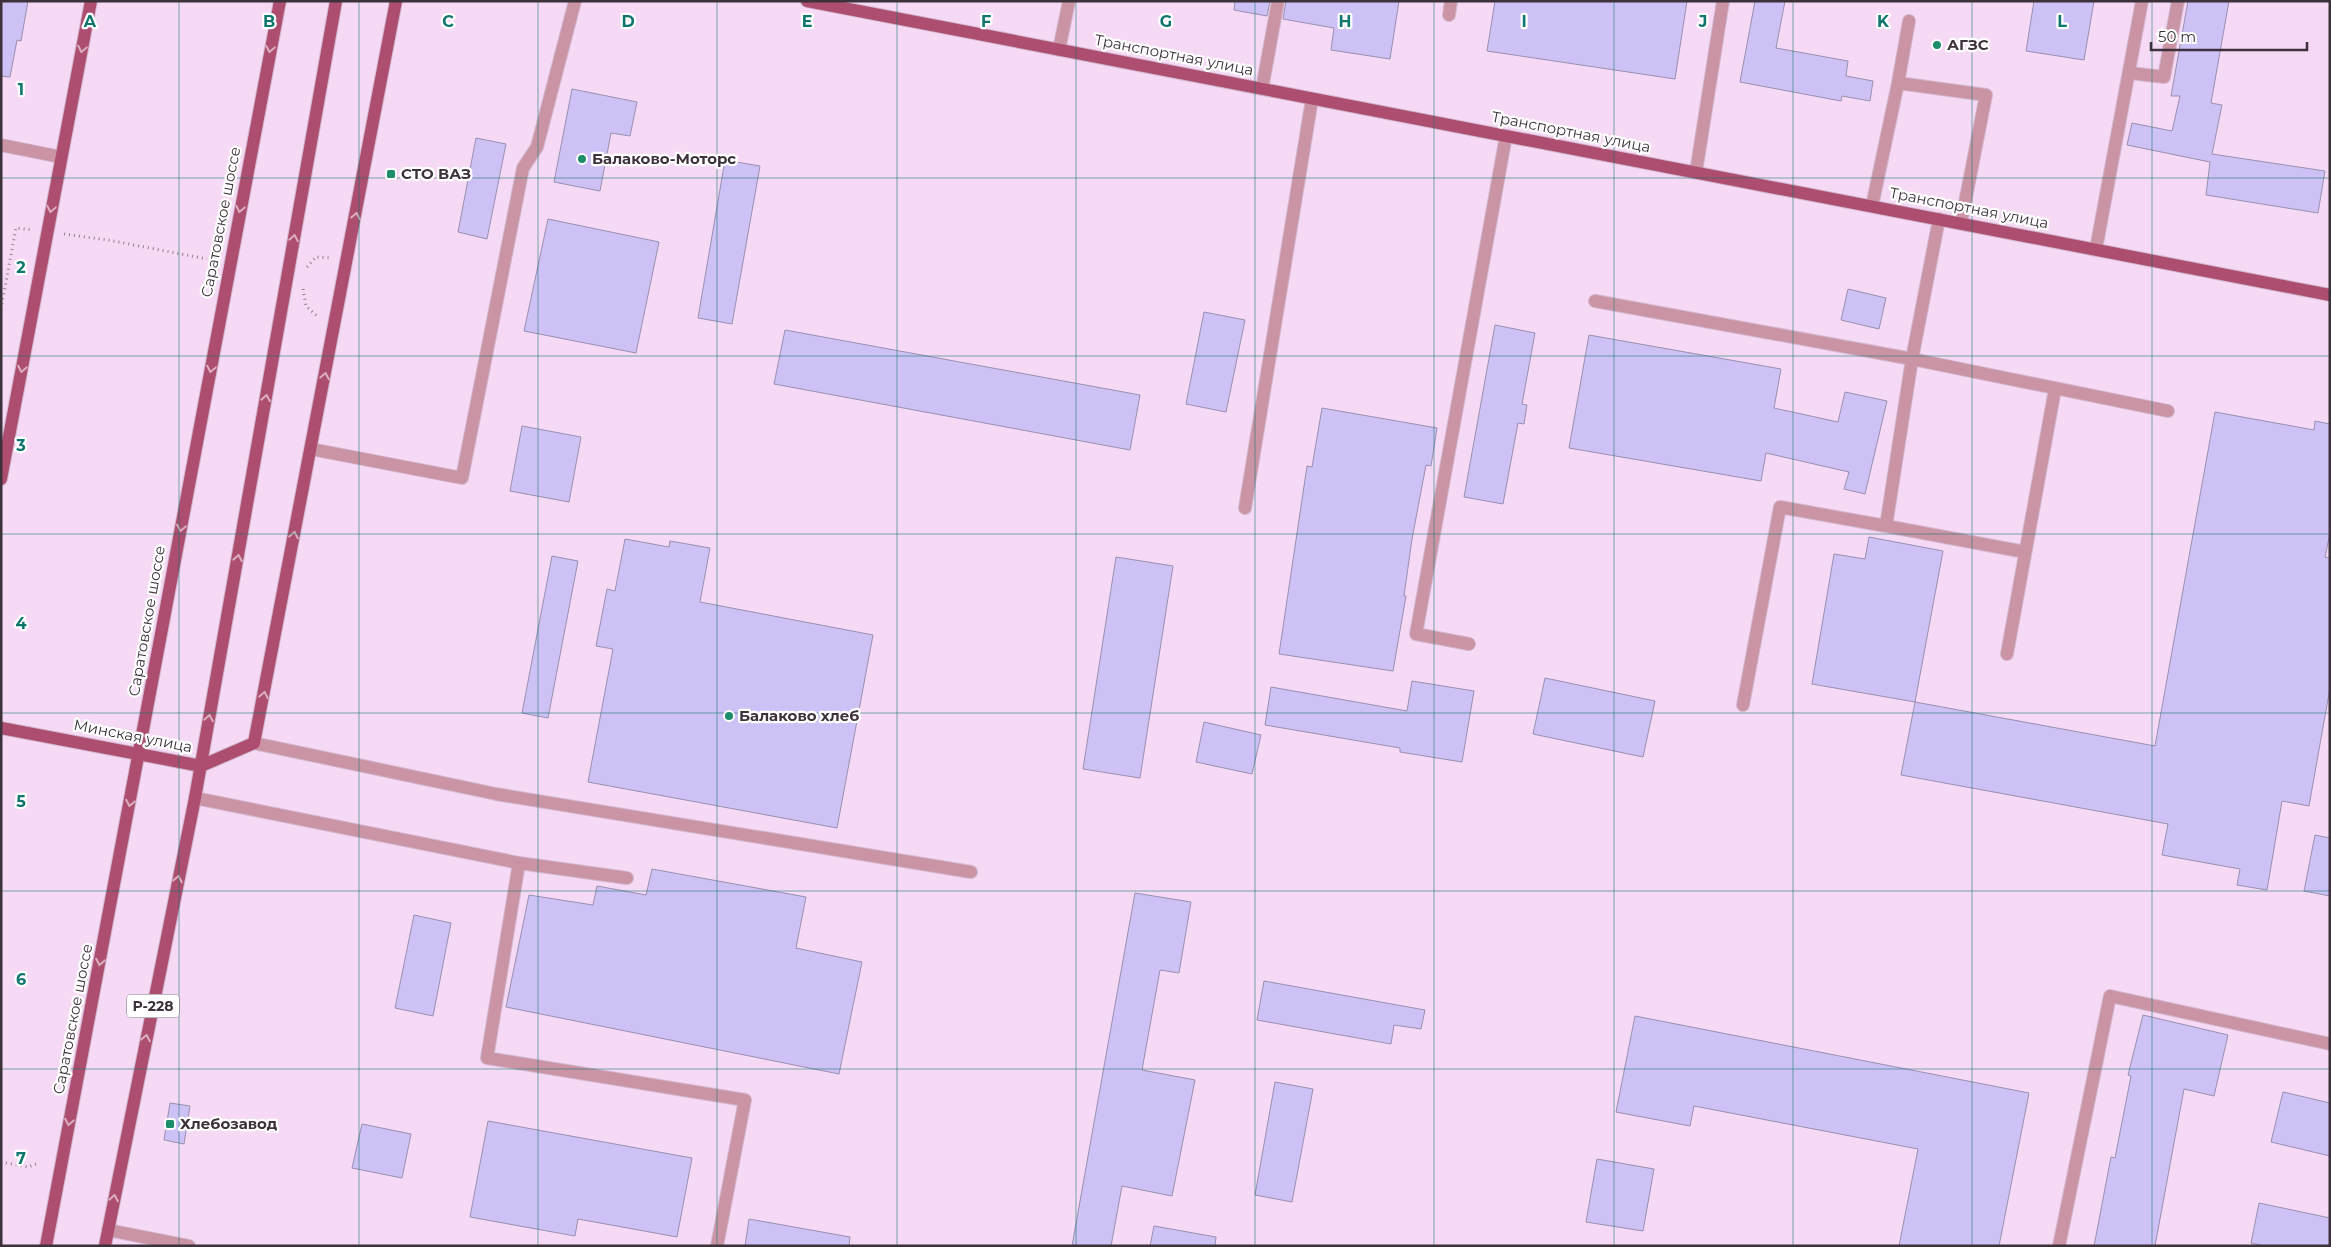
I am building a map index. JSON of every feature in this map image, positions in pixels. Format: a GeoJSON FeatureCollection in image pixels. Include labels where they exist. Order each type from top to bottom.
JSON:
{"type":"FeatureCollection","features":[{"type":"Feature","properties":{"kind":"main road"},"geometry":{"type":"LineString","coordinates":[[1,479],[91,1]]}},
{"type":"Feature","properties":{"kind":"main road","name":"Саратовское шоссе"},"geometry":{"type":"LineString","coordinates":[[46,1246],[280,1]]}},
{"type":"Feature","properties":{"kind":"main road"},"geometry":{"type":"LineString","coordinates":[[201,766],[336,1]]}},
{"type":"Feature","properties":{"kind":"main road"},"geometry":{"type":"LineString","coordinates":[[254,743],[396,1]]}},
{"type":"Feature","properties":{"kind":"main road","name":"Транспортная улица"},"geometry":{"type":"LineString","coordinates":[[807,1],[2330,295]]}},
{"type":"Feature","properties":{"kind":"main road","name":"Минская улица"},"geometry":{"type":"LineString","coordinates":[[1,728],[201,766],[254,743]]}},
{"type":"Feature","properties":{"kind":"main road","name":"Р-228"},"geometry":{"type":"LineString","coordinates":[[105,1246],[201,766]]}},
{"type":"Feature","properties":{"kind":"street"},"geometry":{"type":"LineString","coordinates":[[311,449],[462,478],[523,168],[538,147],[575,1]]}},
{"type":"Feature","properties":{"kind":"street"},"geometry":{"type":"LineString","coordinates":[[1059,50],[1069,1]]}},
{"type":"Feature","properties":{"kind":"street"},"geometry":{"type":"LineString","coordinates":[[1262,89],[1278,1]]}},
{"type":"Feature","properties":{"kind":"street"},"geometry":{"type":"LineString","coordinates":[[1449,15],[1451,1]]}},
{"type":"Feature","properties":{"kind":"street"},"geometry":{"type":"LineString","coordinates":[[1696,172],[1723,1]]}},
{"type":"Feature","properties":{"kind":"street"},"geometry":{"type":"LineString","coordinates":[[2096,250],[2142,1]]}},
{"type":"Feature","properties":{"kind":"street"},"geometry":{"type":"LineString","coordinates":[[2130,73],[2164,77],[2178,1]]}},
{"type":"Feature","properties":{"kind":"street"},"geometry":{"type":"LineString","coordinates":[[1872,206],[1909,21]]}},
{"type":"Feature","properties":{"kind":"street"},"geometry":{"type":"LineString","coordinates":[[1898,83],[1986,95],[1961,223]]}},
{"type":"Feature","properties":{"kind":"street"},"geometry":{"type":"LineString","coordinates":[[1245,508],[1312,98]]}},
{"type":"Feature","properties":{"kind":"street"},"geometry":{"type":"LineString","coordinates":[[1469,644],[1416,634],[1506,136]]}},
{"type":"Feature","properties":{"kind":"street"},"geometry":{"type":"LineString","coordinates":[[1,146],[61,157]]}},
{"type":"Feature","properties":{"kind":"street"},"geometry":{"type":"LineString","coordinates":[[1886,526],[1912,359],[1939,219]]}},
{"type":"Feature","properties":{"kind":"street"},"geometry":{"type":"LineString","coordinates":[[1595,301],[1912,359],[2168,411]]}},
{"type":"Feature","properties":{"kind":"street"},"geometry":{"type":"LineString","coordinates":[[2006,654],[2055,389]]}},
{"type":"Feature","properties":{"kind":"street"},"geometry":{"type":"LineString","coordinates":[[1743,705],[1780,507],[2025,552]]}},
{"type":"Feature","properties":{"kind":"street"},"geometry":{"type":"LineString","coordinates":[[254,743],[496,794],[971,872]]}},
{"type":"Feature","properties":{"kind":"street"},"geometry":{"type":"LineString","coordinates":[[195,798],[519,863],[627,878]]}},
{"type":"Feature","properties":{"kind":"street"},"geometry":{"type":"LineString","coordinates":[[519,863],[487,1058],[745,1100],[717,1246]]}},
{"type":"Feature","properties":{"kind":"street"},"geometry":{"type":"LineString","coordinates":[[2059,1246],[2110,996],[2330,1044]]}},
{"type":"Feature","properties":{"kind":"street"},"geometry":{"type":"LineString","coordinates":[[108,1230],[189,1246]]}},
{"type":"Feature","properties":{"kind":"path"},"geometry":{"type":"LineString","coordinates":[[1,309],[16,228]]}},
{"type":"Feature","properties":{"kind":"path"},"geometry":{"type":"LineString","coordinates":[[108,240],[207,259]]}},
{"type":"Feature","properties":{"kind":"path"},"geometry":{"type":"LineString","coordinates":[[302,282],[306,306],[334,330]]}},
{"type":"Feature","properties":{"kind":"path"},"geometry":{"type":"LineString","coordinates":[[1,1162],[28,1168],[36,1164]]}},
{"type":"Feature","properties":{"kind":"building"},"geometry":{"type":"Polygon","coordinates":[[[1,1],[28,1],[21,41],[17,40],[10,77],[1,76],[1,1]]]}},
{"type":"Feature","properties":{"kind":"building"},"geometry":{"type":"Polygon","coordinates":[[[1235,1],[1270,1],[1267,16],[1234,10],[1235,1]]]}},
{"type":"Feature","properties":{"kind":"building"},"geometry":{"type":"Polygon","coordinates":[[[1286,1],[1399,1],[1390,59],[1331,50],[1334,28],[1283,19],[1286,1]]]}},
{"type":"Feature","properties":{"kind":"building"},"geometry":{"type":"Polygon","coordinates":[[[1495,1],[1687,1],[1675,79],[1487,51],[1495,1]]]}},
{"type":"Feature","properties":{"kind":"building"},"geometry":{"type":"Polygon","coordinates":[[[1755,1],[1785,1],[1776,48],[1848,61],[1846,76],[1873,81],[1870,101],[1842,96],[1841,101],[1740,82],[1755,1]]]}},
{"type":"Feature","properties":{"kind":"building"},"geometry":{"type":"Polygon","coordinates":[[[2034,1],[2094,1],[2084,60],[2026,51],[2034,1]]]}},
{"type":"Feature","properties":{"kind":"building"},"geometry":{"type":"Polygon","coordinates":[[[2188,1],[2229,1],[2211,103],[2222,105],[2212,154],[2325,171],[2318,213],[2206,195],[2210,162],[2127,145],[2132,123],[2172,131],[2180,96],[2171,96],[2188,1]]]}},
{"type":"Feature","properties":{"kind":"building","name":"Балаково-Моторс"},"geometry":{"type":"Polygon","coordinates":[[[572,89],[637,102],[630,136],[611,133],[600,191],[554,182],[572,89]]]}},
{"type":"Feature","properties":{"kind":"building"},"geometry":{"type":"Polygon","coordinates":[[[476,138],[506,144],[487,239],[458,232],[476,138]]]}},
{"type":"Feature","properties":{"kind":"building"},"geometry":{"type":"Polygon","coordinates":[[[725,160],[760,166],[732,324],[698,318],[725,160]]]}},
{"type":"Feature","properties":{"kind":"building"},"geometry":{"type":"Polygon","coordinates":[[[548,219],[659,242],[636,353],[524,331],[548,219]]]}},
{"type":"Feature","properties":{"kind":"building"},"geometry":{"type":"Polygon","coordinates":[[[1848,289],[1886,298],[1879,329],[1841,320],[1848,289]]]}},
{"type":"Feature","properties":{"kind":"building"},"geometry":{"type":"Polygon","coordinates":[[[1204,312],[1245,320],[1226,412],[1186,404],[1204,312]]]}},
{"type":"Feature","properties":{"kind":"building"},"geometry":{"type":"Polygon","coordinates":[[[1495,325],[1535,333],[1522,404],[1527,405],[1524,424],[1518,423],[1503,504],[1464,497],[1495,325]]]}},
{"type":"Feature","properties":{"kind":"building"},"geometry":{"type":"Polygon","coordinates":[[[785,330],[1140,395],[1130,450],[774,384],[785,330]]]}},
{"type":"Feature","properties":{"kind":"building"},"geometry":{"type":"Polygon","coordinates":[[[1589,335],[1781,369],[1774,408],[1838,422],[1845,392],[1887,401],[1865,494],[1844,489],[1849,472],[1766,453],[1761,481],[1569,448],[1589,335]]]}},
{"type":"Feature","properties":{"kind":"building"},"geometry":{"type":"Polygon","coordinates":[[[1322,408],[1437,428],[1431,466],[1426,465],[1412,539],[1404,596],[1406,596],[1393,671],[1279,654],[1307,466],[1312,467],[1322,408]]]}},
{"type":"Feature","properties":{"kind":"building"},"geometry":{"type":"Polygon","coordinates":[[[2215,412],[2314,430],[2315,421],[2330,424],[2330,533],[2325,557],[2330,558],[2330,688],[2309,806],[2282,801],[2267,890],[2237,885],[2240,869],[2162,855],[2168,824],[1901,775],[1915,702],[2155,746],[2215,412]]]}},
{"type":"Feature","properties":{"kind":"building"},"geometry":{"type":"Polygon","coordinates":[[[522,426],[581,437],[569,502],[510,491],[522,426]]]}},
{"type":"Feature","properties":{"kind":"building"},"geometry":{"type":"Polygon","coordinates":[[[1869,537],[1943,551],[1915,702],[1812,684],[1834,554],[1865,559],[1869,537]]]}},
{"type":"Feature","properties":{"kind":"building","name":"Балаково хлеб"},"geometry":{"type":"Polygon","coordinates":[[[625,539],[669,547],[670,541],[710,548],[700,602],[873,635],[837,828],[588,782],[613,649],[596,646],[607,589],[615,591],[625,539]]]}},
{"type":"Feature","properties":{"kind":"building"},"geometry":{"type":"Polygon","coordinates":[[[552,556],[578,561],[548,718],[522,713],[552,556]]]}},
{"type":"Feature","properties":{"kind":"building"},"geometry":{"type":"Polygon","coordinates":[[[1116,557],[1173,566],[1140,778],[1083,769],[1116,557]]]}},
{"type":"Feature","properties":{"kind":"building"},"geometry":{"type":"Polygon","coordinates":[[[1545,678],[1655,701],[1643,757],[1533,734],[1545,678]]]}},
{"type":"Feature","properties":{"kind":"building"},"geometry":{"type":"Polygon","coordinates":[[[1412,681],[1474,691],[1462,762],[1400,752],[1400,748],[1265,725],[1271,687],[1407,711],[1412,681]]]}},
{"type":"Feature","properties":{"kind":"building"},"geometry":{"type":"Polygon","coordinates":[[[1204,722],[1261,735],[1252,774],[1196,762],[1204,722]]]}},
{"type":"Feature","properties":{"kind":"building"},"geometry":{"type":"Polygon","coordinates":[[[2315,835],[2330,838],[2330,896],[2304,891],[2315,835]]]}},
{"type":"Feature","properties":{"kind":"building"},"geometry":{"type":"Polygon","coordinates":[[[652,869],[806,897],[796,948],[862,962],[839,1074],[506,1007],[529,895],[593,905],[597,886],[646,895],[652,869]]]}},
{"type":"Feature","properties":{"kind":"building"},"geometry":{"type":"Polygon","coordinates":[[[1135,893],[1191,902],[1179,973],[1160,970],[1142,1070],[1195,1080],[1172,1196],[1122,1186],[1111,1246],[1072,1246],[1135,893]]]}},
{"type":"Feature","properties":{"kind":"building"},"geometry":{"type":"Polygon","coordinates":[[[414,915],[451,923],[433,1016],[395,1008],[414,915]]]}},
{"type":"Feature","properties":{"kind":"building"},"geometry":{"type":"Polygon","coordinates":[[[1264,981],[1425,1010],[1421,1029],[1394,1025],[1391,1044],[1257,1020],[1264,981]]]}},
{"type":"Feature","properties":{"kind":"building"},"geometry":{"type":"Polygon","coordinates":[[[2143,1015],[2228,1035],[2214,1096],[2184,1089],[2155,1246],[2094,1246],[2111,1157],[2115,1158],[2131,1076],[2128,1075],[2143,1015]]]}},
{"type":"Feature","properties":{"kind":"building"},"geometry":{"type":"Polygon","coordinates":[[[1635,1016],[2029,1093],[1999,1246],[1899,1246],[1918,1149],[1694,1106],[1690,1126],[1616,1112],[1635,1016]]]}},
{"type":"Feature","properties":{"kind":"building"},"geometry":{"type":"Polygon","coordinates":[[[1275,1082],[1313,1089],[1292,1202],[1255,1195],[1275,1082]]]}},
{"type":"Feature","properties":{"kind":"building"},"geometry":{"type":"Polygon","coordinates":[[[2283,1092],[2330,1103],[2330,1156],[2271,1142],[2283,1092]]]}},
{"type":"Feature","properties":{"kind":"building"},"geometry":{"type":"Polygon","coordinates":[[[170,1103],[190,1106],[184,1144],[164,1140],[170,1103]]]}},
{"type":"Feature","properties":{"kind":"building"},"geometry":{"type":"Polygon","coordinates":[[[488,1121],[692,1158],[677,1237],[578,1219],[575,1236],[470,1217],[488,1121]]]}},
{"type":"Feature","properties":{"kind":"building"},"geometry":{"type":"Polygon","coordinates":[[[362,1124],[411,1134],[402,1178],[352,1168],[362,1124]]]}},
{"type":"Feature","properties":{"kind":"building"},"geometry":{"type":"Polygon","coordinates":[[[1597,1159],[1654,1169],[1643,1231],[1586,1222],[1597,1159]]]}},
{"type":"Feature","properties":{"kind":"building"},"geometry":{"type":"Polygon","coordinates":[[[2259,1203],[2330,1218],[2330,1246],[2264,1246],[2251,1243],[2259,1203]]]}},
{"type":"Feature","properties":{"kind":"building"},"geometry":{"type":"Polygon","coordinates":[[[749,1219],[850,1237],[849,1246],[745,1246],[749,1219]]]}},
{"type":"Feature","properties":{"kind":"building"},"geometry":{"type":"Polygon","coordinates":[[[1154,1226],[1216,1237],[1215,1246],[1150,1246],[1154,1226]]]}},
{"type":"Feature","properties":{"kind":"place","name":"АГЗС"},"geometry":{"type":"Point","coordinates":[1937,45]}},
{"type":"Feature","properties":{"kind":"place","name":"Балаково-Моторс"},"geometry":{"type":"Point","coordinates":[582,159]}},
{"type":"Feature","properties":{"kind":"place","name":"СТО ВАЗ"},"geometry":{"type":"Point","coordinates":[391,174]}},
{"type":"Feature","properties":{"kind":"place","name":"Балаково хлеб"},"geometry":{"type":"Point","coordinates":[729,716]}},
{"type":"Feature","properties":{"kind":"place","name":"Хлебозавод"},"geometry":{"type":"Point","coordinates":[170,1124]}}]}
